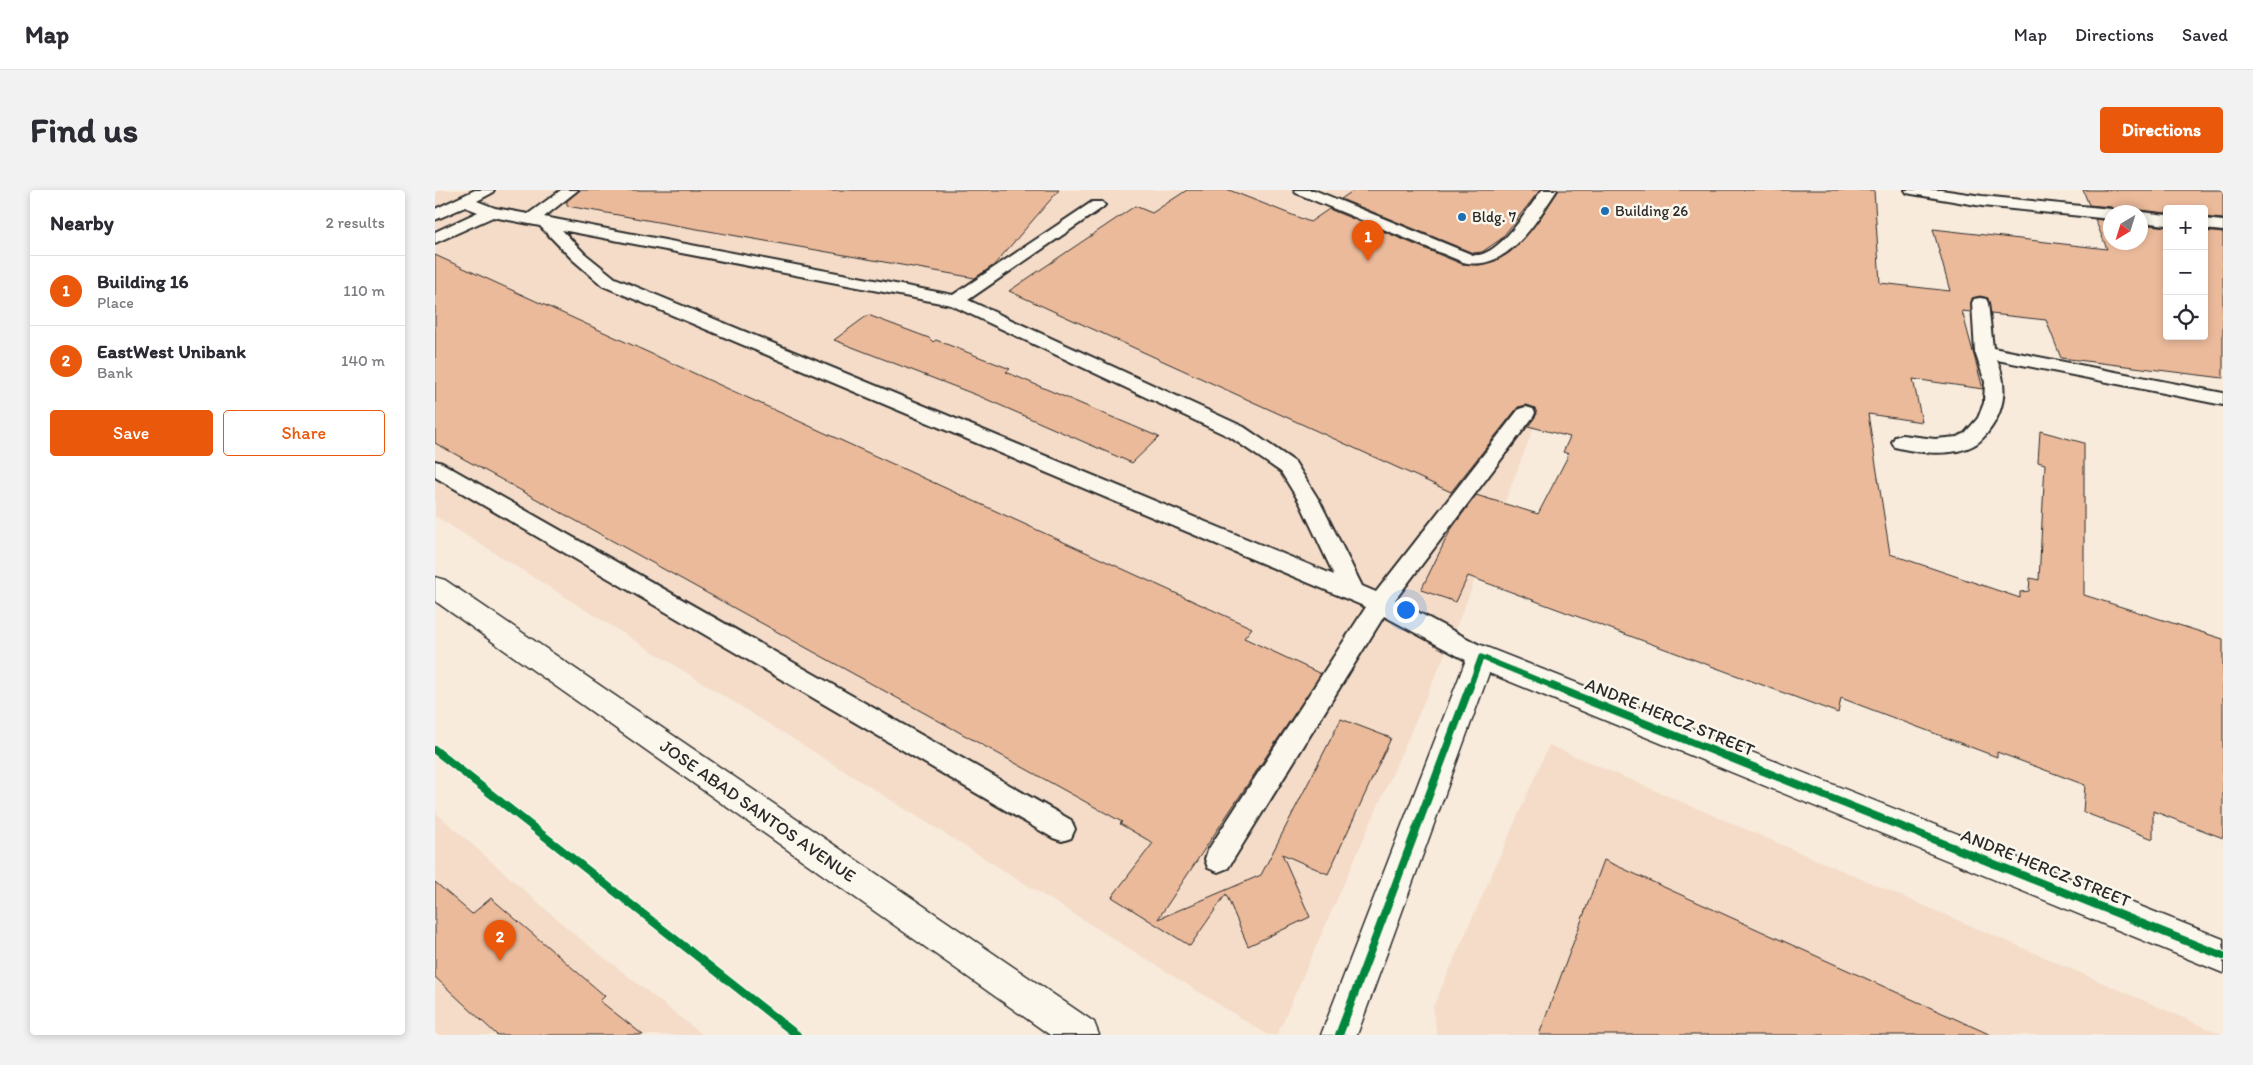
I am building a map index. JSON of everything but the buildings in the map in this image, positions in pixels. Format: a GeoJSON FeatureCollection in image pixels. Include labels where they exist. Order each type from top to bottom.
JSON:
{"type":"FeatureCollection","features":[{"type":"Feature","properties":{"kind":"street","name":"JOSE ABAD SANTOS AVENUE"},"geometry":{"type":"LineString","coordinates":[[435,587],[1081,1035]]}},
{"type":"Feature","properties":{"kind":"street","name":"ANDRE HERCZ STREET"},"geometry":{"type":"LineString","coordinates":[[1481,657],[2223,956]]}},
{"type":"Feature","properties":{"kind":"street"},"geometry":{"type":"LineString","coordinates":[[1339,1035],[1481,657]]}},
{"type":"Feature","properties":{"kind":"lane"},"geometry":{"type":"LineString","coordinates":[[435,215],[487,190]]}},
{"type":"Feature","properties":{"kind":"lane"},"geometry":{"type":"LineString","coordinates":[[538,221],[571,190]]}},
{"type":"Feature","properties":{"kind":"lane"},"geometry":{"type":"LineString","coordinates":[[1301,190],[1469,259],[1482,260],[1491,257],[1512,239],[1550,190]]}},
{"type":"Feature","properties":{"kind":"lane"},"geometry":{"type":"LineString","coordinates":[[1912,190],[1981,195],[2103,213]]}},
{"type":"Feature","properties":{"kind":"lane"},"geometry":{"type":"LineString","coordinates":[[464,201],[491,212],[955,301],[1237,432],[1287,467],[1310,502],[1353,591]]}},
{"type":"Feature","properties":{"kind":"lane"},"geometry":{"type":"LineString","coordinates":[[955,301],[1097,205]]}},
{"type":"Feature","properties":{"kind":"lane"},"geometry":{"type":"LineString","coordinates":[[435,238],[491,212]]}},
{"type":"Feature","properties":{"kind":"lane"},"geometry":{"type":"LineString","coordinates":[[2148,218],[2163,220]]}},
{"type":"Feature","properties":{"kind":"lane"},"geometry":{"type":"LineString","coordinates":[[538,221],[609,282],[1353,591],[1380,603],[1481,657]]}},
{"type":"Feature","properties":{"kind":"lane"},"geometry":{"type":"LineString","coordinates":[[2208,224],[2223,226]]}},
{"type":"Feature","properties":{"kind":"lane"},"geometry":{"type":"LineString","coordinates":[[1902,442],[1935,446],[1968,441],[1989,420],[1996,395],[1993,367],[1984,352],[1980,303]]}},
{"type":"Feature","properties":{"kind":"lane"},"geometry":{"type":"LineString","coordinates":[[1984,352],[2223,399]]}},
{"type":"Feature","properties":{"kind":"lane"},"geometry":{"type":"LineString","coordinates":[[1218,858],[1380,603],[1526,413]]}},
{"type":"Feature","properties":{"kind":"lane"},"geometry":{"type":"LineString","coordinates":[[435,468],[1062,829]]}},
{"type":"Feature","properties":{"kind":"shaded area"},"geometry":{"type":"Polygon","coordinates":[[[435,190],[1649,190],[1559,362],[1439,668],[1277,1035],[1268,1035],[435,516],[435,190]]]}},
{"type":"Feature","properties":{"kind":"shaded area"},"geometry":{"type":"Polygon","coordinates":[[[1549,745],[2223,1035],[1437,1035],[1433,1007],[1549,745]]]}},
{"type":"Feature","properties":{"kind":"shaded area"},"geometry":{"type":"Polygon","coordinates":[[[435,812],[573,933],[703,1035],[435,1035],[435,812]]]}},
{"type":"Feature","properties":{"kind":"cycle path"},"geometry":{"type":"LineString","coordinates":[[1339,1035],[1481,657],[2223,956]]}},
{"type":"Feature","properties":{"kind":"cycle path"},"geometry":{"type":"LineString","coordinates":[[435,750],[797,1035]]}},
{"type":"Feature","properties":{"kind":"place","name":"Building 26"},"geometry":{"type":"Point","coordinates":[1605,211]}},
{"type":"Feature","properties":{"kind":"place","name":"Bldg. 7"},"geometry":{"type":"Point","coordinates":[1462,217]}},
{"type":"Feature","properties":{"kind":"place","name":"Building 16"},"geometry":{"type":"Point","coordinates":[1368,261]}},
{"type":"Feature","properties":{"kind":"place","name":"EastWest Unibank"},"geometry":{"type":"Point","coordinates":[500,961]}}]}
